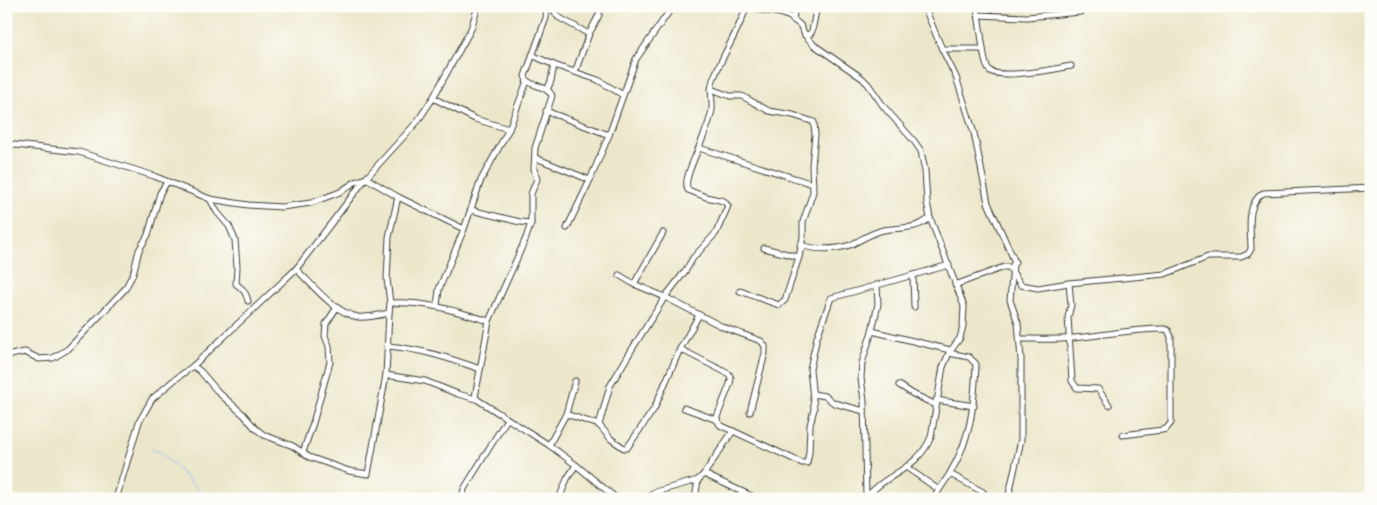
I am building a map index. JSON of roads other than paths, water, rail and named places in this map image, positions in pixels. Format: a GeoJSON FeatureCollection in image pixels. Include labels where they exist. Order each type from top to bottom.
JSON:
{"type":"FeatureCollection","features":[{"type":"Feature","properties":{"kind":"street"},"geometry":{"type":"LineString","coordinates":[[116,499],[139,422],[152,399],[193,366],[296,269],[366,178],[407,135],[433,98],[473,24],[478,6]]}},
{"type":"Feature","properties":{"kind":"street"},"geometry":{"type":"LineString","coordinates":[[549,6],[558,17],[590,34]]}},
{"type":"Feature","properties":{"kind":"street"},"geometry":{"type":"LineString","coordinates":[[437,306],[439,289],[464,229],[481,180],[509,129],[549,6]]}},
{"type":"Feature","properties":{"kind":"street"},"geometry":{"type":"LineString","coordinates":[[574,72],[599,15],[600,6]]}},
{"type":"Feature","properties":{"kind":"street"},"geometry":{"type":"LineString","coordinates":[[567,228],[609,135],[636,59],[673,6]]}},
{"type":"Feature","properties":{"kind":"street"},"geometry":{"type":"LineString","coordinates":[[599,425],[610,386],[665,297],[693,258],[716,233],[728,206],[724,201],[697,194],[686,188],[691,165],[712,111],[711,89],[713,80],[740,25],[747,6]]}},
{"type":"Feature","properties":{"kind":"street"},"geometry":{"type":"LineString","coordinates":[[754,6],[761,10],[785,15],[796,21],[805,35],[818,48],[868,84],[884,107],[914,140],[921,151],[923,159],[930,218],[964,306],[960,338],[950,351],[943,366],[931,437],[928,444],[918,458],[873,490],[866,498]]}},
{"type":"Feature","properties":{"kind":"street"},"geometry":{"type":"LineString","coordinates":[[793,20],[795,6]]}},
{"type":"Feature","properties":{"kind":"street"},"geometry":{"type":"LineString","coordinates":[[805,35],[810,34],[812,31],[817,6]]}},
{"type":"Feature","properties":{"kind":"street"},"geometry":{"type":"LineString","coordinates":[[924,6],[956,77],[974,133],[988,203],[1015,262],[1010,266],[955,285]]}},
{"type":"Feature","properties":{"kind":"street"},"geometry":{"type":"LineString","coordinates":[[977,6],[983,49],[987,68],[990,71],[996,73],[1027,73],[1071,66]]}},
{"type":"Feature","properties":{"kind":"street"},"geometry":{"type":"LineString","coordinates":[[978,15],[1027,17],[1080,12]]}},
{"type":"Feature","properties":{"kind":"street"},"geometry":{"type":"LineString","coordinates":[[942,49],[983,49]]}},
{"type":"Feature","properties":{"kind":"street"},"geometry":{"type":"LineString","coordinates":[[532,54],[598,80],[623,95]]}},
{"type":"Feature","properties":{"kind":"street"},"geometry":{"type":"LineString","coordinates":[[547,90],[551,81],[554,64]]}},
{"type":"Feature","properties":{"kind":"street"},"geometry":{"type":"LineString","coordinates":[[476,399],[475,393],[489,321],[531,223],[531,194],[537,179],[534,169],[535,148],[552,96],[547,90],[526,81]]}},
{"type":"Feature","properties":{"kind":"street"},"geometry":{"type":"LineString","coordinates":[[711,89],[730,96],[742,96],[769,110],[814,122],[813,192],[803,222],[803,237],[799,257],[785,300],[779,305],[740,291]]}},
{"type":"Feature","properties":{"kind":"street"},"geometry":{"type":"LineString","coordinates":[[433,98],[474,119],[509,129]]}},
{"type":"Feature","properties":{"kind":"street"},"geometry":{"type":"LineString","coordinates":[[546,111],[609,135]]}},
{"type":"Feature","properties":{"kind":"street"},"geometry":{"type":"LineString","coordinates":[[6,144],[79,152],[210,199],[248,205],[292,207],[311,203],[340,192],[354,182],[366,178],[398,197],[464,229]]}},
{"type":"Feature","properties":{"kind":"street"},"geometry":{"type":"LineString","coordinates":[[699,148],[813,184]]}},
{"type":"Feature","properties":{"kind":"street"},"geometry":{"type":"LineString","coordinates":[[536,158],[590,180]]}},
{"type":"Feature","properties":{"kind":"street"},"geometry":{"type":"LineString","coordinates":[[6,356],[25,352],[39,359],[52,358],[68,349],[117,299],[130,282],[139,250],[152,224],[160,193],[167,182]]}},
{"type":"Feature","properties":{"kind":"street"},"geometry":{"type":"LineString","coordinates":[[1010,266],[1021,285],[1038,288],[1069,283],[1165,274],[1208,257],[1238,258],[1244,256],[1251,249],[1252,206],[1255,198],[1263,193],[1371,188]]}},
{"type":"Feature","properties":{"kind":"street"},"geometry":{"type":"LineString","coordinates":[[193,366],[254,428],[264,435],[293,446],[309,456],[349,471],[368,474],[386,375],[390,303],[387,279],[389,238],[398,197]]}},
{"type":"Feature","properties":{"kind":"street"},"geometry":{"type":"LineString","coordinates":[[210,199],[217,212],[229,226],[235,240],[238,267],[235,280],[236,284],[243,288],[248,301]]}},
{"type":"Feature","properties":{"kind":"street"},"geometry":{"type":"LineString","coordinates":[[471,210],[531,223]]}},
{"type":"Feature","properties":{"kind":"street"},"geometry":{"type":"LineString","coordinates":[[800,245],[813,248],[837,248],[882,231],[922,225],[930,218]]}},
{"type":"Feature","properties":{"kind":"street"},"geometry":{"type":"LineString","coordinates":[[634,284],[663,233]]}},
{"type":"Feature","properties":{"kind":"street"},"geometry":{"type":"LineString","coordinates":[[764,248],[799,257]]}},
{"type":"Feature","properties":{"kind":"street"},"geometry":{"type":"LineString","coordinates":[[684,408],[716,420],[732,431],[802,463],[807,463],[810,425],[813,416],[810,368],[817,337],[831,298],[836,295],[949,265]]}},
{"type":"Feature","properties":{"kind":"street"},"geometry":{"type":"LineString","coordinates":[[296,269],[337,307],[358,316],[374,316],[389,313]]}},
{"type":"Feature","properties":{"kind":"street"},"geometry":{"type":"LineString","coordinates":[[1008,499],[1020,440],[1021,359],[1018,323],[1010,300],[1013,274]]}},
{"type":"Feature","properties":{"kind":"street"},"geometry":{"type":"LineString","coordinates":[[619,275],[723,328],[761,340],[764,343],[765,353],[750,412]]}},
{"type":"Feature","properties":{"kind":"street"},"geometry":{"type":"LineString","coordinates":[[914,275],[914,307]]}},
{"type":"Feature","properties":{"kind":"street"},"geometry":{"type":"LineString","coordinates":[[1069,283],[1070,305],[1068,317],[1072,381],[1077,388],[1098,389],[1109,405]]}},
{"type":"Feature","properties":{"kind":"street"},"geometry":{"type":"LineString","coordinates":[[866,498],[864,411],[861,378],[862,363],[878,304],[877,285]]}},
{"type":"Feature","properties":{"kind":"street"},"geometry":{"type":"LineString","coordinates":[[390,303],[410,302],[437,306],[489,321]]}},
{"type":"Feature","properties":{"kind":"street"},"geometry":{"type":"LineString","coordinates":[[303,452],[330,362],[329,346],[325,336],[326,324],[337,307]]}},
{"type":"Feature","properties":{"kind":"street"},"geometry":{"type":"LineString","coordinates":[[566,414],[599,425],[611,439],[626,448],[654,409],[680,349],[699,315]]}},
{"type":"Feature","properties":{"kind":"street"},"geometry":{"type":"LineString","coordinates":[[1020,339],[1107,335],[1137,329],[1165,329],[1170,333],[1170,423],[1166,429],[1123,435]]}},
{"type":"Feature","properties":{"kind":"street"},"geometry":{"type":"LineString","coordinates":[[872,331],[950,351],[969,358],[976,364],[974,406],[962,452],[933,499]]}},
{"type":"Feature","properties":{"kind":"street"},"geometry":{"type":"LineString","coordinates":[[388,346],[414,349],[480,369]]}},
{"type":"Feature","properties":{"kind":"street"},"geometry":{"type":"LineString","coordinates":[[680,349],[729,374],[731,378],[730,384],[716,420]]}},
{"type":"Feature","properties":{"kind":"street"},"geometry":{"type":"LineString","coordinates":[[386,375],[425,381],[476,399],[549,445],[617,499]]}},
{"type":"Feature","properties":{"kind":"street"},"geometry":{"type":"LineString","coordinates":[[549,445],[566,414],[575,381]]}},
{"type":"Feature","properties":{"kind":"street"},"geometry":{"type":"LineString","coordinates":[[899,385],[913,394],[936,403],[974,406]]}},
{"type":"Feature","properties":{"kind":"street"},"geometry":{"type":"LineString","coordinates":[[813,394],[825,396],[834,402],[864,411]]}},
{"type":"Feature","properties":{"kind":"street"},"geometry":{"type":"LineString","coordinates":[[462,499],[464,489],[507,419]]}},
{"type":"Feature","properties":{"kind":"street"},"geometry":{"type":"LineString","coordinates":[[646,499],[655,492],[698,480],[704,474],[732,431]]}},
{"type":"Feature","properties":{"kind":"street"},"geometry":{"type":"LineString","coordinates":[[559,499],[576,465]]}},
{"type":"Feature","properties":{"kind":"street"},"geometry":{"type":"LineString","coordinates":[[906,467],[938,490]]}},
{"type":"Feature","properties":{"kind":"street"},"geometry":{"type":"LineString","coordinates":[[704,474],[758,499]]}},
{"type":"Feature","properties":{"kind":"street"},"geometry":{"type":"LineString","coordinates":[[950,474],[982,492]]}},
{"type":"Feature","properties":{"kind":"street"},"geometry":{"type":"LineString","coordinates":[[695,499],[698,480]]}},
{"type":"Feature","properties":{"kind":"waterway"},"geometry":{"type":"LineString","coordinates":[[152,449],[160,452],[208,499]]}}]}
